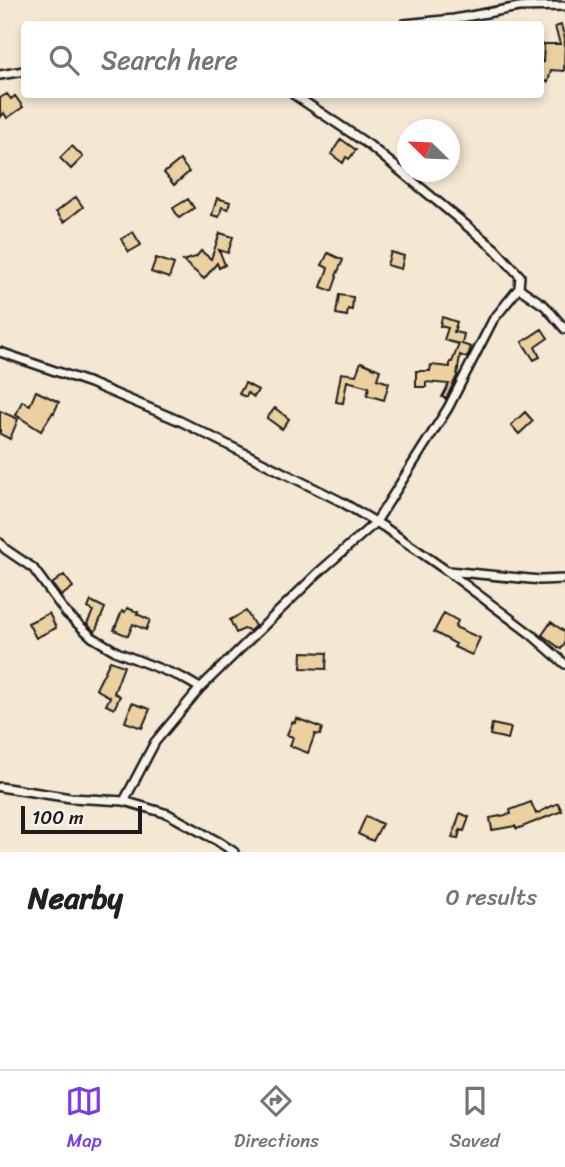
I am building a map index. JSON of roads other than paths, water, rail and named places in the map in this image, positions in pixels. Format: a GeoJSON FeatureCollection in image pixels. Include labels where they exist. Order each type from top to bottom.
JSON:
{"type":"FeatureCollection","features":[{"type":"Feature","properties":{"kind":"street"},"geometry":{"type":"LineString","coordinates":[[434,21],[519,7],[565,6]]}},
{"type":"Feature","properties":{"kind":"street"},"geometry":{"type":"LineString","coordinates":[[0,75],[21,72]]}},
{"type":"Feature","properties":{"kind":"street"},"geometry":{"type":"LineString","coordinates":[[124,801],[155,742],[200,688],[318,573],[376,522],[448,408],[492,320],[519,288],[520,276],[495,249],[369,145],[299,98]]}},
{"type":"Feature","properties":{"kind":"street"},"geometry":{"type":"LineString","coordinates":[[519,288],[545,306],[565,329]]}},
{"type":"Feature","properties":{"kind":"street"},"geometry":{"type":"LineString","coordinates":[[0,352],[90,383],[180,421],[340,500],[447,571],[532,635],[565,664]]}},
{"type":"Feature","properties":{"kind":"street"},"geometry":{"type":"LineString","coordinates":[[0,543],[33,568],[66,613],[92,637],[117,652],[181,677],[200,688]]}},
{"type":"Feature","properties":{"kind":"street"},"geometry":{"type":"LineString","coordinates":[[447,571],[540,580],[565,579]]}},
{"type":"Feature","properties":{"kind":"street"},"geometry":{"type":"LineString","coordinates":[[0,788],[71,799],[124,801],[168,814],[234,852]]}}]}
